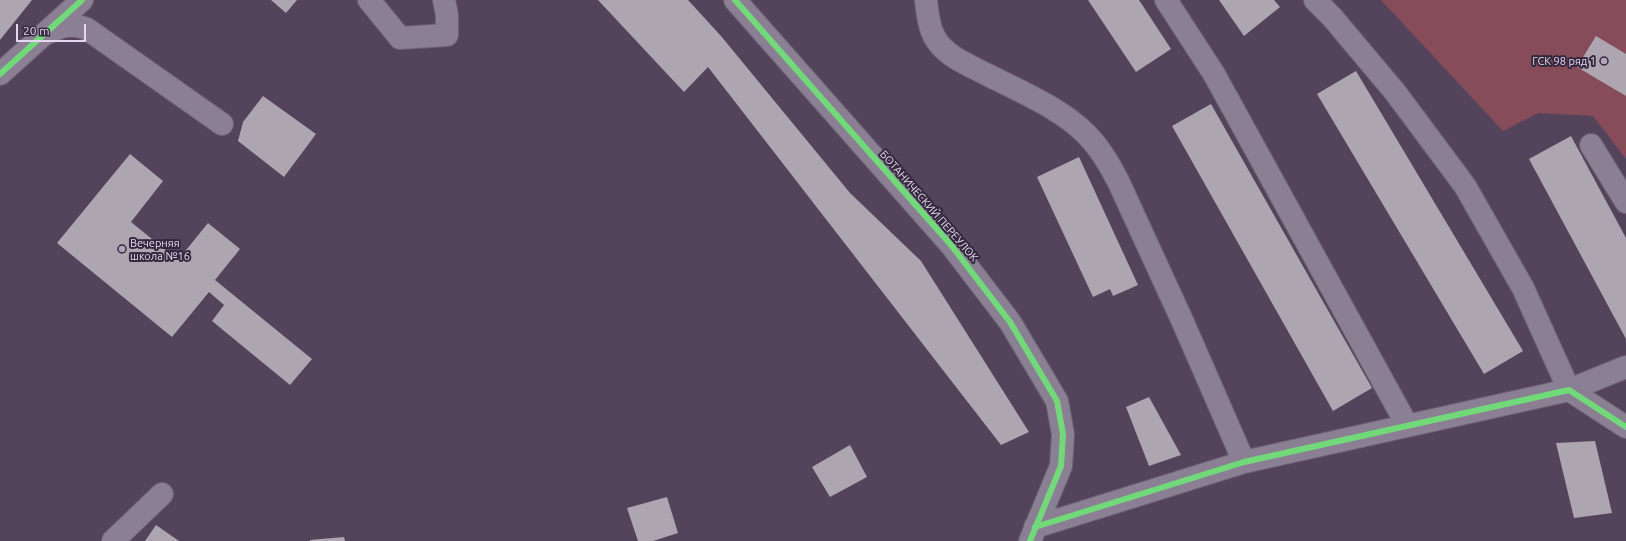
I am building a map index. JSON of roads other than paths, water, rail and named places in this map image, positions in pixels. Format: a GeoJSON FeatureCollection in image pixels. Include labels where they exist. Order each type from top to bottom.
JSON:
{"type":"FeatureCollection","features":[{"type":"Feature","properties":{"kind":"street"},"geometry":{"type":"LineString","coordinates":[[369,0],[400,38],[447,35],[447,15],[444,0]]}},
{"type":"Feature","properties":{"kind":"street","name":"БОТАНИЧЕСКИЙ ПЕРЕУЛОК"},"geometry":{"type":"LineString","coordinates":[[735,0],[951,245],[1010,322],[1057,401],[1063,434],[1061,466],[1032,534]]}},
{"type":"Feature","properties":{"kind":"street"},"geometry":{"type":"LineString","coordinates":[[926,0],[929,25],[941,47],[954,57],[1036,99],[1070,120],[1088,135],[1106,158],[1119,182],[1179,313],[1244,462]]}},
{"type":"Feature","properties":{"kind":"street"},"geometry":{"type":"LineString","coordinates":[[1166,0],[1214,74],[1407,425]]}},
{"type":"Feature","properties":{"kind":"street"},"geometry":{"type":"LineString","coordinates":[[1315,0],[1332,17],[1395,92],[1464,186],[1523,288],[1569,390],[1626,427]]}},
{"type":"Feature","properties":{"kind":"street"},"geometry":{"type":"LineString","coordinates":[[0,74],[80,1]]}},
{"type":"Feature","properties":{"kind":"street"},"geometry":{"type":"LineString","coordinates":[[45,34],[66,25],[78,25],[87,29],[222,124]]}},
{"type":"Feature","properties":{"kind":"street"},"geometry":{"type":"LineString","coordinates":[[1591,145],[1626,202]]}},
{"type":"Feature","properties":{"kind":"street"},"geometry":{"type":"LineString","coordinates":[[1032,534],[1244,462],[1569,390],[1626,367]]}},
{"type":"Feature","properties":{"kind":"street"},"geometry":{"type":"LineString","coordinates":[[114,541],[162,494]]}},
{"type":"Feature","properties":{"kind":"place","name":"ГСК 98 ряд 1"},"geometry":{"type":"Point","coordinates":[1604,61]}},
{"type":"Feature","properties":{"kind":"place","name":"Вечерняя школа №16"},"geometry":{"type":"Point","coordinates":[122,249]}}]}
